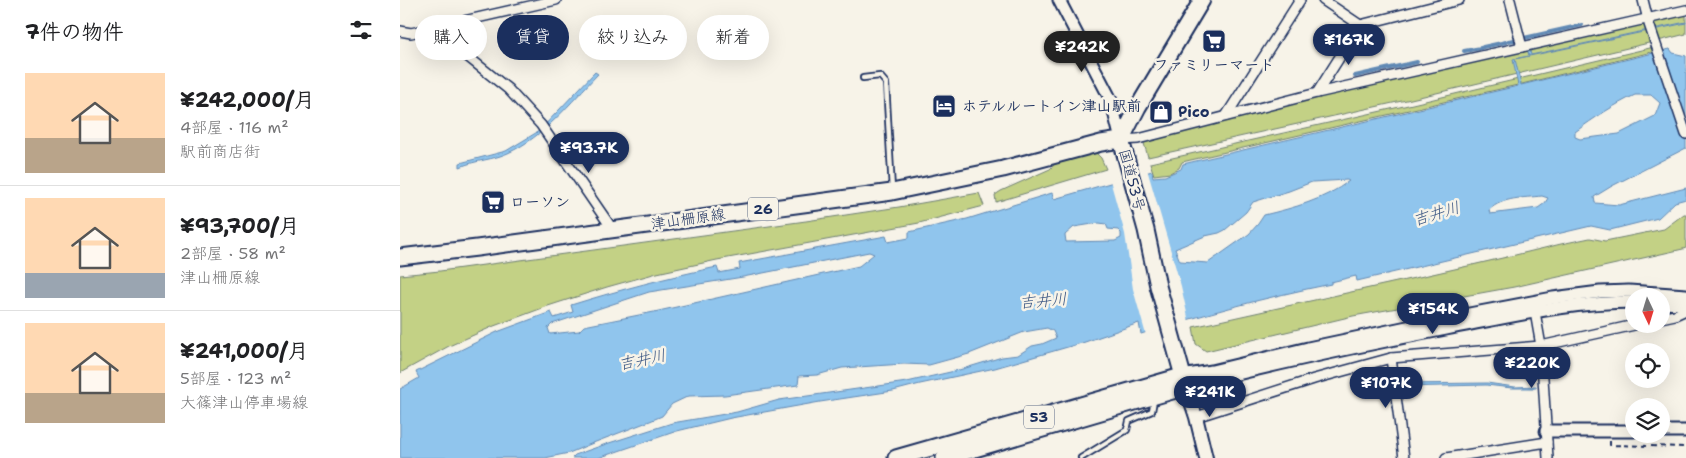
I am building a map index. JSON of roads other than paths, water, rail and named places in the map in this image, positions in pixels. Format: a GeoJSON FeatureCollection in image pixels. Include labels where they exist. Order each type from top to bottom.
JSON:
{"type":"FeatureCollection","features":[{"type":"Feature","properties":{"kind":"main road","name":"国道53号"},"geometry":{"type":"LineString","coordinates":[[1183,378],[1122,143],[1138,106],[1202,0]]}},
{"type":"Feature","properties":{"kind":"main road","name":"津山柵原線"},"geometry":{"type":"LineString","coordinates":[[400,257],[892,192],[986,173],[1101,142],[1122,143]]}},
{"type":"Feature","properties":{"kind":"main road","name":"53"},"geometry":{"type":"LineString","coordinates":[[944,458],[1154,396],[1183,378]]}},
{"type":"Feature","properties":{"kind":"main road","name":"53"},"geometry":{"type":"LineString","coordinates":[[896,458],[1183,378]]}},
{"type":"Feature","properties":{"kind":"main road"},"geometry":{"type":"LineString","coordinates":[[1183,378],[1196,417],[1206,458]]}},
{"type":"Feature","properties":{"kind":"street"},"geometry":{"type":"LineString","coordinates":[[487,16],[556,0]]}},
{"type":"Feature","properties":{"kind":"street"},"geometry":{"type":"LineString","coordinates":[[1059,0],[1111,100],[1122,143],[1317,93],[1648,21],[1686,10]]}},
{"type":"Feature","properties":{"kind":"street"},"geometry":{"type":"LineString","coordinates":[[1226,116],[1300,0]]}},
{"type":"Feature","properties":{"kind":"street"},"geometry":{"type":"LineString","coordinates":[[1323,0],[1360,25]]}},
{"type":"Feature","properties":{"kind":"street"},"geometry":{"type":"LineString","coordinates":[[1317,93],[1360,25],[1459,0]]}},
{"type":"Feature","properties":{"kind":"street"},"geometry":{"type":"LineString","coordinates":[[1510,0],[1522,47]]}},
{"type":"Feature","properties":{"kind":"street"},"geometry":{"type":"LineString","coordinates":[[1643,0],[1648,21],[1686,134]]}},
{"type":"Feature","properties":{"kind":"street"},"geometry":{"type":"LineString","coordinates":[[400,31],[415,32]]}},
{"type":"Feature","properties":{"kind":"street"},"geometry":{"type":"LineString","coordinates":[[472,60],[508,89],[544,129],[612,230]]}},
{"type":"Feature","properties":{"kind":"street"},"geometry":{"type":"LineString","coordinates":[[1183,378],[1464,314],[1553,298],[1600,292],[1629,291],[1686,295]]}},
{"type":"Feature","properties":{"kind":"street"},"geometry":{"type":"LineString","coordinates":[[1183,378],[1576,305],[1625,302]]}},
{"type":"Feature","properties":{"kind":"street"},"geometry":{"type":"LineString","coordinates":[[1670,303],[1686,304]]}},
{"type":"Feature","properties":{"kind":"street"},"geometry":{"type":"LineString","coordinates":[[1670,316],[1686,310]]}},
{"type":"Feature","properties":{"kind":"street"},"geometry":{"type":"LineString","coordinates":[[1536,312],[1541,346],[1548,458]]}},
{"type":"Feature","properties":{"kind":"street"},"geometry":{"type":"LineString","coordinates":[[1196,417],[1314,379],[1392,358],[1541,346],[1625,327]]}},
{"type":"Feature","properties":{"kind":"street"},"geometry":{"type":"LineString","coordinates":[[1392,358],[1404,458]]}},
{"type":"Feature","properties":{"kind":"street"},"geometry":{"type":"LineString","coordinates":[[1446,458],[1546,436],[1614,429],[1625,430]]}},
{"type":"Feature","properties":{"kind":"street"},"geometry":{"type":"LineString","coordinates":[[1670,431],[1686,431]]}},
{"type":"Feature","properties":{"kind":"lane"},"geometry":{"type":"LineString","coordinates":[[862,78],[880,76],[886,83],[892,192]]}},
{"type":"Feature","properties":{"kind":"lane"},"geometry":{"type":"LineString","coordinates":[[1081,458],[1127,430],[1129,421],[1152,411],[1154,396]]}},
{"type":"Feature","properties":{"kind":"water","name":"吉井川"},"geometry":{"type":"Polygon","coordinates":[[[1686,22],[1686,23],[1515,59],[1521,85],[1670,49],[1673,53],[1686,56],[1686,148],[1594,197],[1595,203],[1619,205],[1686,188],[1686,199],[1675,202],[1658,218],[1610,230],[1591,226],[1357,281],[1356,276],[1331,282],[1331,284],[1235,306],[1141,334],[1139,323],[1085,342],[995,368],[893,391],[731,418],[677,431],[598,458],[572,458],[575,455],[609,443],[672,423],[737,412],[779,400],[907,382],[959,370],[1002,357],[1018,355],[1032,346],[1056,338],[1053,331],[1047,328],[1024,332],[969,354],[929,365],[904,364],[842,368],[817,375],[799,376],[798,385],[725,395],[689,396],[672,404],[662,416],[569,453],[545,458],[400,458],[400,389],[419,378],[416,372],[497,332],[551,312],[554,318],[573,312],[571,305],[644,284],[717,267],[719,273],[740,269],[739,263],[886,236],[888,242],[909,238],[909,232],[967,219],[1052,193],[1054,199],[1152,171],[1153,177],[1165,176],[1181,169],[1183,164],[1518,86],[1513,59],[1529,56],[1528,52],[1530,51],[1531,55],[1686,22]],[[1635,95],[1575,132],[1575,137],[1580,139],[1619,134],[1655,116],[1660,103],[1651,95],[1635,95]],[[1349,181],[1312,182],[1253,202],[1246,212],[1225,230],[1175,249],[1180,261],[1208,263],[1249,234],[1264,215],[1319,198],[1349,181]],[[1542,196],[1514,199],[1495,206],[1489,210],[1490,214],[1538,208],[1548,198],[1542,196]],[[1099,223],[1074,227],[1065,235],[1066,242],[1115,241],[1121,238],[1121,233],[1118,230],[1108,229],[1106,224],[1099,223]],[[869,252],[743,277],[649,292],[552,324],[548,328],[550,334],[579,331],[584,326],[859,266],[874,254],[869,252]]]}},
{"type":"Feature","properties":{"kind":"water"},"geometry":{"type":"Polygon","coordinates":[[[595,72],[598,74],[534,138],[508,153],[460,167],[460,163],[506,151],[539,131],[595,72]]]}},
{"type":"Feature","properties":{"kind":"water"},"geometry":{"type":"Polygon","coordinates":[[[1487,383],[1515,387],[1536,386],[1536,388],[1512,388],[1486,385],[1399,387],[1363,391],[1362,388],[1399,384],[1487,383]]]}},
{"type":"Feature","properties":{"kind":"waterway"},"geometry":{"type":"LineString","coordinates":[[1524,38],[1582,25]]}},
{"type":"Feature","properties":{"kind":"waterway"},"geometry":{"type":"LineString","coordinates":[[1508,41],[1515,40]]}},
{"type":"Feature","properties":{"kind":"waterway"},"geometry":{"type":"LineString","coordinates":[[1483,47],[1506,42]]}},
{"type":"Feature","properties":{"kind":"waterway"},"geometry":{"type":"LineString","coordinates":[[1464,51],[1481,48]]}},
{"type":"Feature","properties":{"kind":"waterway"},"geometry":{"type":"LineString","coordinates":[[1355,76],[1417,62]]}},
{"type":"Feature","properties":{"kind":"place","name":"ファミリーマート"},"geometry":{"type":"Point","coordinates":[1214,41]}},
{"type":"Feature","properties":{"kind":"place","name":"ホテルルートイン津山駅前"},"geometry":{"type":"Point","coordinates":[944,106]}},
{"type":"Feature","properties":{"kind":"place","name":"Pico"},"geometry":{"type":"Point","coordinates":[1161,112]}},
{"type":"Feature","properties":{"kind":"place","name":"ローソン"},"geometry":{"type":"Point","coordinates":[493,202]}}]}
